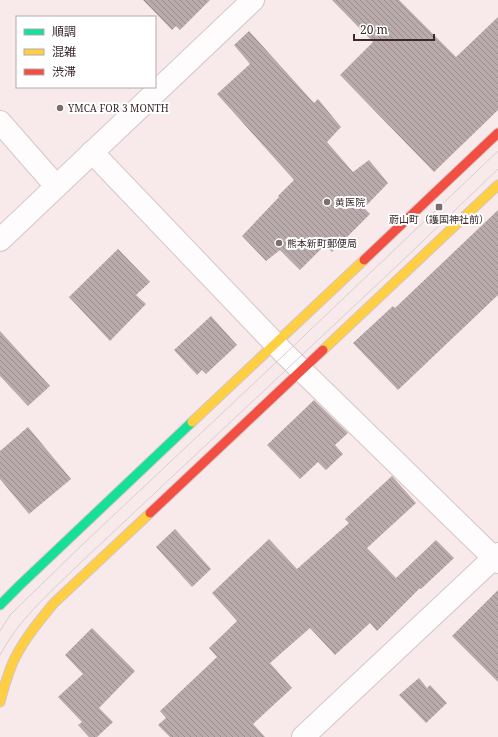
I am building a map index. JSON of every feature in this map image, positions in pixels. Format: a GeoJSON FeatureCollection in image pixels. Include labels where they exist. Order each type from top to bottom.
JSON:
{"type":"FeatureCollection","features":[{"type":"Feature","properties":{"kind":"street"},"geometry":{"type":"LineString","coordinates":[[0,240],[253,0]]}},
{"type":"Feature","properties":{"kind":"street"},"geometry":{"type":"LineString","coordinates":[[0,122],[56,186]]}},
{"type":"Feature","properties":{"kind":"street"},"geometry":{"type":"LineString","coordinates":[[0,604],[498,133]]}},
{"type":"Feature","properties":{"kind":"street"},"geometry":{"type":"LineString","coordinates":[[92,152],[275,344],[496,558],[303,737]]}},
{"type":"Feature","properties":{"kind":"street"},"geometry":{"type":"LineString","coordinates":[[0,702],[5,682],[18,653],[34,628],[54,603],[498,185]]}},
{"type":"Feature","properties":{"kind":"street"},"geometry":{"type":"LineString","coordinates":[[0,671],[18,653]]}},
{"type":"Feature","properties":{"kind":"building"},"geometry":{"type":"Polygon","coordinates":[[[143,0],[210,0],[180,30],[176,26],[172,30],[143,0]]]}},
{"type":"Feature","properties":{"kind":"building"},"geometry":{"type":"Polygon","coordinates":[[[332,0],[399,0],[456,57],[498,17],[498,110],[434,172],[340,75],[373,42],[332,0]]]}},
{"type":"Feature","properties":{"kind":"building"},"geometry":{"type":"Polygon","coordinates":[[[249,31],[314,103],[318,99],[341,127],[327,142],[353,172],[369,160],[388,183],[364,208],[370,214],[332,252],[325,245],[300,270],[280,250],[266,261],[242,236],[294,180],[217,94],[250,64],[234,45],[249,31]]]}},
{"type":"Feature","properties":{"kind":"building"},"geometry":{"type":"Polygon","coordinates":[[[498,210],[498,295],[398,390],[353,343],[393,306],[395,308],[498,210]]]}},
{"type":"Feature","properties":{"kind":"building"},"geometry":{"type":"Polygon","coordinates":[[[118,249],[150,282],[136,295],[146,304],[110,341],[69,297],[118,249]]]}},
{"type":"Feature","properties":{"kind":"building"},"geometry":{"type":"Polygon","coordinates":[[[211,316],[237,345],[206,374],[202,370],[197,375],[174,350],[211,316]]]}},
{"type":"Feature","properties":{"kind":"building"},"geometry":{"type":"Polygon","coordinates":[[[0,331],[50,386],[28,406],[0,376],[0,331]]]}},
{"type":"Feature","properties":{"kind":"building"},"geometry":{"type":"Polygon","coordinates":[[[314,400],[348,433],[335,445],[343,454],[326,470],[318,462],[300,479],[267,445],[314,400]]]}},
{"type":"Feature","properties":{"kind":"building"},"geometry":{"type":"Polygon","coordinates":[[[28,427],[71,479],[29,514],[0,479],[0,451],[28,427]]]}},
{"type":"Feature","properties":{"kind":"building"},"geometry":{"type":"Polygon","coordinates":[[[392,476],[416,503],[367,548],[396,578],[436,540],[454,558],[421,589],[420,588],[377,631],[370,623],[335,655],[310,628],[270,663],[292,688],[253,724],[265,737],[170,737],[158,725],[166,718],[160,711],[217,657],[209,648],[237,621],[212,593],[269,539],[297,569],[349,523],[345,519],[392,476]]]}},
{"type":"Feature","properties":{"kind":"building"},"geometry":{"type":"Polygon","coordinates":[[[175,529],[211,569],[192,587],[156,547],[175,529]]]}},
{"type":"Feature","properties":{"kind":"building"},"geometry":{"type":"Polygon","coordinates":[[[498,590],[498,682],[452,636],[498,590]]]}},
{"type":"Feature","properties":{"kind":"building"},"geometry":{"type":"Polygon","coordinates":[[[92,628],[135,671],[99,708],[113,722],[97,737],[89,737],[78,725],[82,722],[58,697],[83,674],[65,655],[92,628]]]}},
{"type":"Feature","properties":{"kind":"building"},"geometry":{"type":"Polygon","coordinates":[[[419,678],[427,688],[430,685],[447,703],[426,723],[399,695],[419,678]]]}},
{"type":"Feature","properties":{"kind":"tram line"},"geometry":{"type":"LineString","coordinates":[[0,631],[10,615],[83,544],[498,151]]}},
{"type":"Feature","properties":{"kind":"tram line"},"geometry":{"type":"LineString","coordinates":[[0,655],[7,642],[34,608],[76,567],[498,169]]}},
{"type":"Feature","properties":{"kind":"traffic: fast"},"geometry":{"type":"LineString","coordinates":[[0,605],[192,422]]}},
{"type":"Feature","properties":{"kind":"traffic: slow"},"geometry":{"type":"LineString","coordinates":[[323,350],[498,185]]}},
{"type":"Feature","properties":{"kind":"traffic: slow"},"geometry":{"type":"LineString","coordinates":[[192,422],[364,260]]}},
{"type":"Feature","properties":{"kind":"traffic: slow"},"geometry":{"type":"LineString","coordinates":[[0,702],[8,674],[15,658],[28,636],[43,616],[54,603],[150,513]]}},
{"type":"Feature","properties":{"kind":"traffic: jam"},"geometry":{"type":"LineString","coordinates":[[364,260],[498,133]]}},
{"type":"Feature","properties":{"kind":"traffic: jam"},"geometry":{"type":"LineString","coordinates":[[150,513],[323,350]]}},
{"type":"Feature","properties":{"kind":"place","name":"YMCA FOR 3 MONTH"},"geometry":{"type":"Point","coordinates":[60,108]}},
{"type":"Feature","properties":{"kind":"place","name":"黄医院"},"geometry":{"type":"Point","coordinates":[327,202]}},
{"type":"Feature","properties":{"kind":"place","name":"蔚山町（護国神社前）"},"geometry":{"type":"Point","coordinates":[439,207]}},
{"type":"Feature","properties":{"kind":"place","name":"熊本新町郵便局"},"geometry":{"type":"Point","coordinates":[279,243]}}]}
